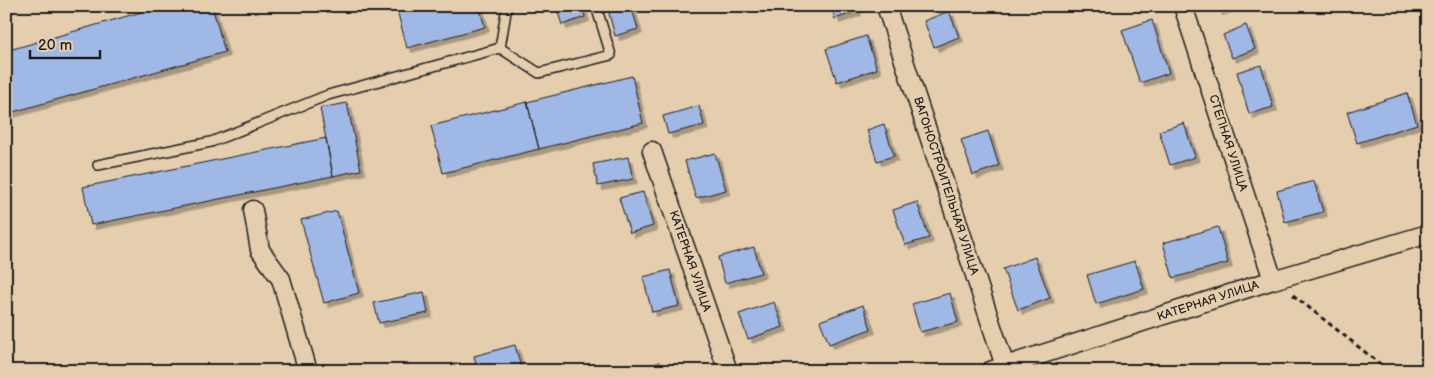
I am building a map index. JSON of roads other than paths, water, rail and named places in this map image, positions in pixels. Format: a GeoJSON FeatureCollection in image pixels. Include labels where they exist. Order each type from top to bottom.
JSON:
{"type":"FeatureCollection","features":[{"type":"Feature","properties":{"kind":"street","name":"ВАГОНОСТРОИТЕЛЬНАЯ УЛИЦА"},"geometry":{"type":"LineString","coordinates":[[886,6],[1000,369]]}},
{"type":"Feature","properties":{"kind":"street","name":"СТЕПНАЯ УЛИЦА"},"geometry":{"type":"LineString","coordinates":[[1183,6],[1274,280]]}},
{"type":"Feature","properties":{"kind":"street","name":"КАТЕРНАЯ УЛИЦА"},"geometry":{"type":"LineString","coordinates":[[652,151],[728,371]]}},
{"type":"Feature","properties":{"kind":"street"},"geometry":{"type":"LineString","coordinates":[[253,210],[260,250],[282,278],[308,371]]}},
{"type":"Feature","properties":{"kind":"street","name":"КАТЕРНАЯ УЛИЦА"},"geometry":{"type":"LineString","coordinates":[[1000,369],[1274,280],[1428,234]]}},
{"type":"Feature","properties":{"kind":"lane"},"geometry":{"type":"LineString","coordinates":[[500,48],[507,6]]}},
{"type":"Feature","properties":{"kind":"lane"},"geometry":{"type":"LineString","coordinates":[[98,165],[211,142],[328,95],[500,48],[539,73],[611,55],[596,6]]}}]}
